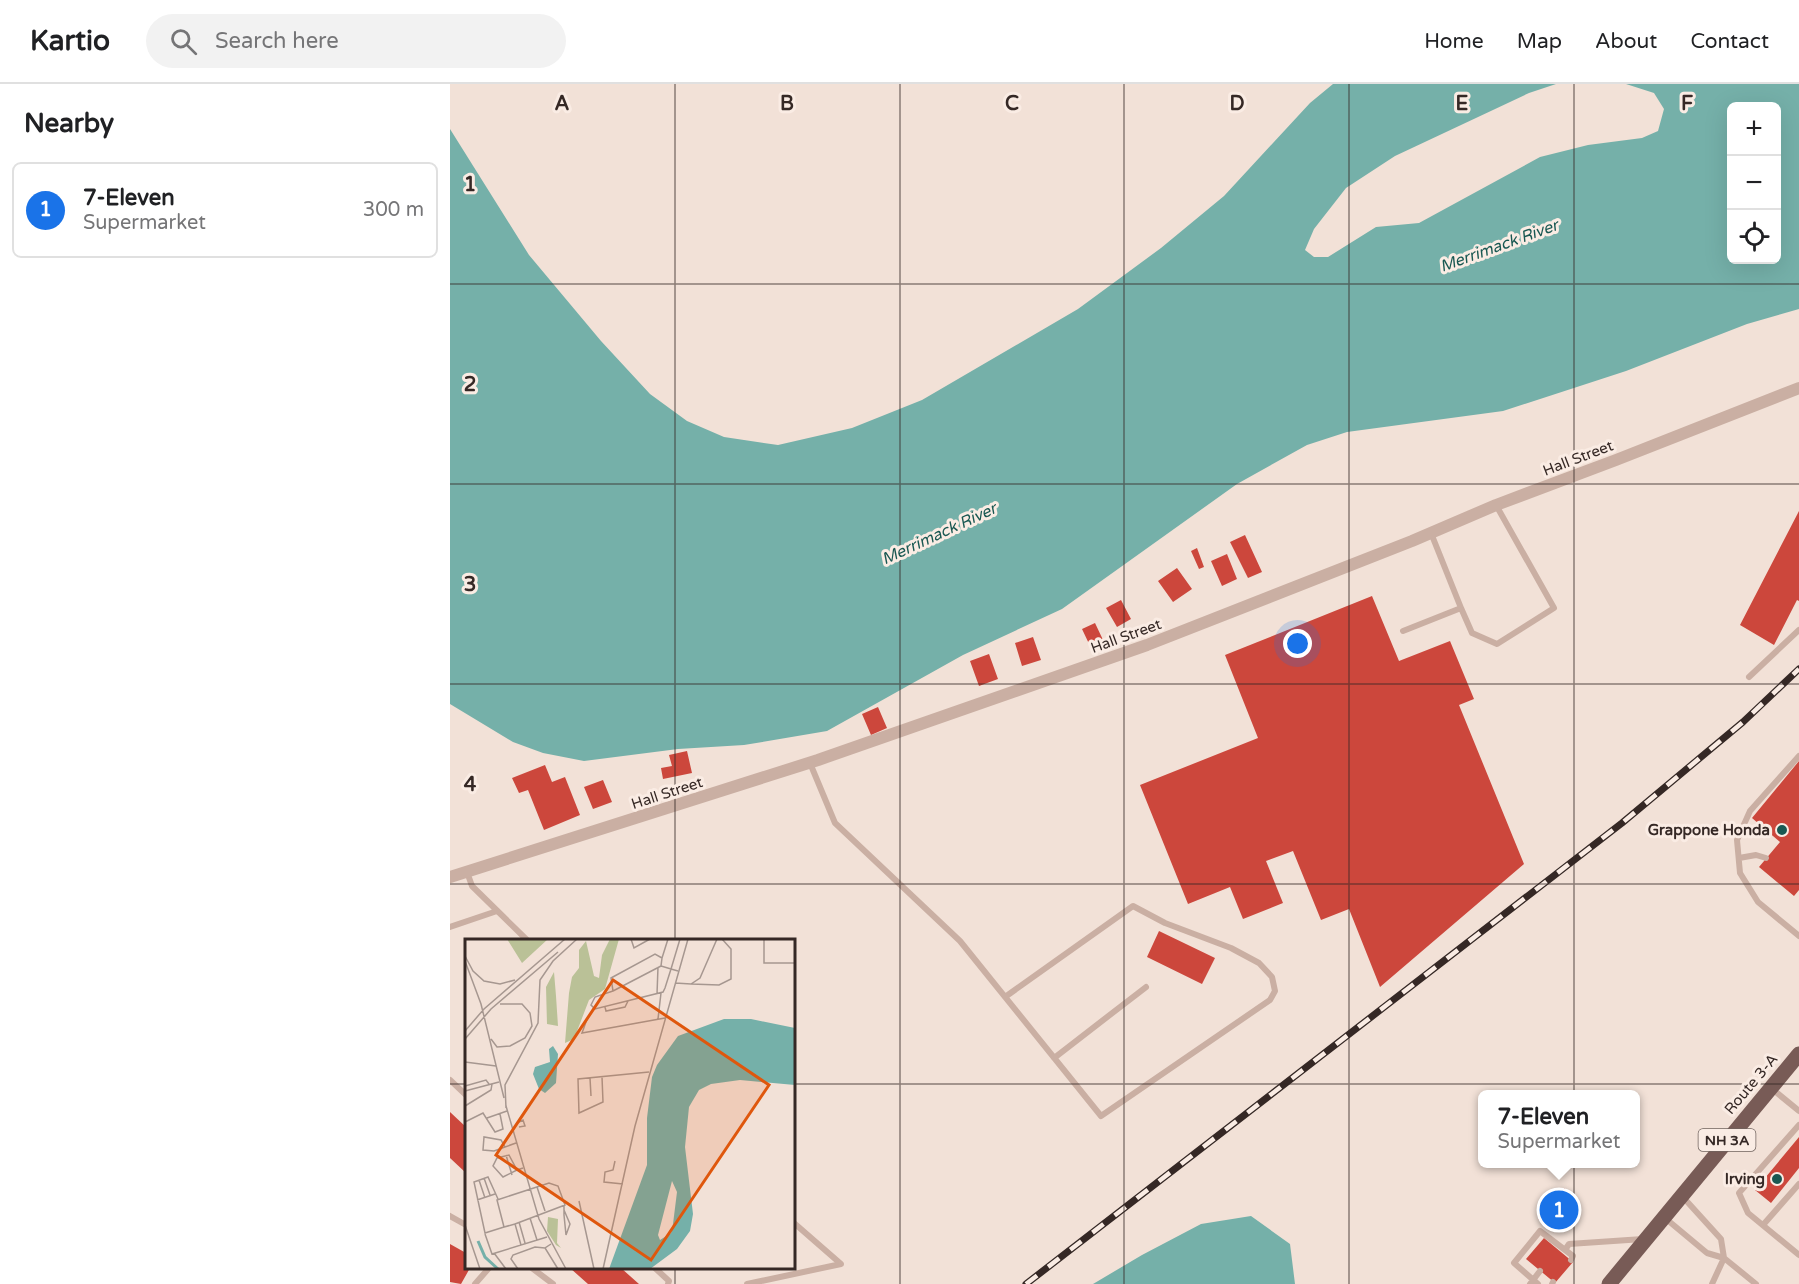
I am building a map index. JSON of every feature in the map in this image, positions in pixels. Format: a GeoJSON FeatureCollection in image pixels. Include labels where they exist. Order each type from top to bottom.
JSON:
{"type":"FeatureCollection","features":[{"type":"Feature","properties":{"kind":"main road","name":"Route 3-A"},"geometry":{"type":"LineString","coordinates":[[1683,1194],[1799,1054]]}},
{"type":"Feature","properties":{"kind":"main road","name":"NH 3A"},"geometry":{"type":"LineString","coordinates":[[1609,1284],[1683,1194]]}},
{"type":"Feature","properties":{"kind":"street","name":"Hall Street"},"geometry":{"type":"LineString","coordinates":[[450,877],[809,763],[1147,645],[1496,505],[1799,388]]}},
{"type":"Feature","properties":{"kind":"lane"},"geometry":{"type":"LineString","coordinates":[[1431,533],[1472,633],[1497,644],[1554,608],[1496,505]]}},
{"type":"Feature","properties":{"kind":"lane"},"geometry":{"type":"LineString","coordinates":[[1403,631],[1461,608]]}},
{"type":"Feature","properties":{"kind":"lane"},"geometry":{"type":"LineString","coordinates":[[1749,677],[1799,630]]}},
{"type":"Feature","properties":{"kind":"lane"},"geometry":{"type":"LineString","coordinates":[[1799,756],[1750,811],[1737,840],[1740,873],[1758,902],[1799,936]]}},
{"type":"Feature","properties":{"kind":"lane"},"geometry":{"type":"LineString","coordinates":[[809,763],[835,823],[960,941],[1054,1058],[1101,1116],[1270,1000],[1275,991],[1272,977],[1259,963],[1231,948],[1165,923],[1133,906],[1005,997]]}},
{"type":"Feature","properties":{"kind":"lane"},"geometry":{"type":"LineString","coordinates":[[1739,858],[1756,855],[1766,858]]}},
{"type":"Feature","properties":{"kind":"lane"},"geometry":{"type":"LineString","coordinates":[[466,872],[472,886],[526,939]]}},
{"type":"Feature","properties":{"kind":"lane"},"geometry":{"type":"LineString","coordinates":[[450,927],[497,911]]}},
{"type":"Feature","properties":{"kind":"lane"},"geometry":{"type":"LineString","coordinates":[[1054,1058],[1146,987]]}},
{"type":"Feature","properties":{"kind":"lane"},"geometry":{"type":"LineString","coordinates":[[450,1080],[465,1094]]}},
{"type":"Feature","properties":{"kind":"lane"},"geometry":{"type":"LineString","coordinates":[[1771,1088],[1799,1111]]}},
{"type":"Feature","properties":{"kind":"lane"},"geometry":{"type":"LineString","coordinates":[[1799,1125],[1739,1193],[1748,1213],[1799,1255]]}},
{"type":"Feature","properties":{"kind":"lane"},"geometry":{"type":"LineString","coordinates":[[1763,1225],[1799,1184]]}},
{"type":"Feature","properties":{"kind":"lane"},"geometry":{"type":"LineString","coordinates":[[1683,1194],[1721,1239],[1724,1258],[1712,1284]]}},
{"type":"Feature","properties":{"kind":"lane"},"geometry":{"type":"LineString","coordinates":[[450,1216],[465,1224]]}},
{"type":"Feature","properties":{"kind":"lane"},"geometry":{"type":"LineString","coordinates":[[1664,1217],[1707,1253],[1724,1258],[1756,1284]]}},
{"type":"Feature","properties":{"kind":"lane"},"geometry":{"type":"LineString","coordinates":[[747,1284],[841,1264],[795,1224]]}},
{"type":"Feature","properties":{"kind":"lane"},"geometry":{"type":"LineString","coordinates":[[1540,1271],[1534,1283],[1514,1263],[1540,1231],[1573,1256],[1570,1260]]}},
{"type":"Feature","properties":{"kind":"lane"},"geometry":{"type":"LineString","coordinates":[[1561,1249],[1569,1244],[1646,1239]]}},
{"type":"Feature","properties":{"kind":"lane"},"geometry":{"type":"LineString","coordinates":[[475,1284],[488,1269]]}},
{"type":"Feature","properties":{"kind":"lane"},"geometry":{"type":"LineString","coordinates":[[533,1269],[553,1284]]}},
{"type":"Feature","properties":{"kind":"lane"},"geometry":{"type":"LineString","coordinates":[[656,1269],[669,1281],[668,1284]]}},
{"type":"Feature","properties":{"kind":"water","name":"Merrimack River"},"geometry":{"type":"Polygon","coordinates":[[[1333,84],[1556,84],[1529,93],[1395,156],[1346,188],[1314,229],[1305,250],[1314,257],[1328,257],[1376,227],[1419,223],[1540,157],[1588,145],[1642,138],[1658,131],[1664,109],[1654,93],[1626,84],[1799,84],[1799,309],[1747,324],[1626,371],[1503,411],[1347,432],[1307,445],[1237,484],[1062,609],[963,655],[827,731],[744,745],[678,749],[584,761],[543,753],[513,742],[450,704],[450,129],[529,255],[601,341],[650,394],[687,421],[724,437],[778,445],[852,428],[922,400],[1078,309],[1161,248],[1224,196],[1310,103],[1333,84]]]}},
{"type":"Feature","properties":{"kind":"water"},"geometry":{"type":"Polygon","coordinates":[[[1251,1216],[1290,1244],[1295,1284],[1093,1284],[1201,1224],[1251,1216]]]}},
{"type":"Feature","properties":{"kind":"building"},"geometry":{"type":"Polygon","coordinates":[[[1799,511],[1799,601],[1797,600],[1774,645],[1740,625],[1799,511]]]}},
{"type":"Feature","properties":{"kind":"building"},"geometry":{"type":"Polygon","coordinates":[[[1245,535],[1262,572],[1248,578],[1230,542],[1245,535]]]}},
{"type":"Feature","properties":{"kind":"building"},"geometry":{"type":"Polygon","coordinates":[[[1197,548],[1204,567],[1199,569],[1191,551],[1197,548]]]}},
{"type":"Feature","properties":{"kind":"building"},"geometry":{"type":"Polygon","coordinates":[[[1227,554],[1237,579],[1222,586],[1211,561],[1227,554]]]}},
{"type":"Feature","properties":{"kind":"building"},"geometry":{"type":"Polygon","coordinates":[[[1177,568],[1192,589],[1173,602],[1158,581],[1177,568]]]}},
{"type":"Feature","properties":{"kind":"building"},"geometry":{"type":"Polygon","coordinates":[[[1372,596],[1399,661],[1450,641],[1474,699],[1459,705],[1524,864],[1380,987],[1349,909],[1321,920],[1293,851],[1266,861],[1283,903],[1243,919],[1230,887],[1188,904],[1140,785],[1258,738],[1225,655],[1372,596]]]}},
{"type":"Feature","properties":{"kind":"building"},"geometry":{"type":"Polygon","coordinates":[[[1121,600],[1131,619],[1117,627],[1106,608],[1121,600]]]}},
{"type":"Feature","properties":{"kind":"building"},"geometry":{"type":"Polygon","coordinates":[[[1095,623],[1104,642],[1091,648],[1082,629],[1095,623]]]}},
{"type":"Feature","properties":{"kind":"building"},"geometry":{"type":"Polygon","coordinates":[[[1033,637],[1041,660],[1022,666],[1015,643],[1033,637]]]}},
{"type":"Feature","properties":{"kind":"building"},"geometry":{"type":"Polygon","coordinates":[[[989,654],[998,679],[979,686],[970,661],[989,654]]]}},
{"type":"Feature","properties":{"kind":"building"},"geometry":{"type":"Polygon","coordinates":[[[878,707],[887,728],[871,735],[862,714],[878,707]]]}},
{"type":"Feature","properties":{"kind":"building"},"geometry":{"type":"Polygon","coordinates":[[[687,751],[692,773],[663,779],[661,768],[672,766],[669,755],[687,751]]]}},
{"type":"Feature","properties":{"kind":"building","name":"Grappone Honda"},"geometry":{"type":"Polygon","coordinates":[[[1799,761],[1799,890],[1794,896],[1759,867],[1780,842],[1752,818],[1799,761]]]}},
{"type":"Feature","properties":{"kind":"building"},"geometry":{"type":"Polygon","coordinates":[[[545,765],[552,782],[565,777],[580,815],[544,830],[528,790],[519,793],[512,778],[545,765]]]}},
{"type":"Feature","properties":{"kind":"building"},"geometry":{"type":"Polygon","coordinates":[[[603,780],[612,802],[593,809],[584,787],[603,780]]]}},
{"type":"Feature","properties":{"kind":"building"},"geometry":{"type":"Polygon","coordinates":[[[1159,931],[1215,958],[1202,984],[1147,957],[1159,931]]]}},
{"type":"Feature","properties":{"kind":"building"},"geometry":{"type":"Polygon","coordinates":[[[450,1112],[465,1126],[465,1172],[450,1158],[450,1112]]]}},
{"type":"Feature","properties":{"kind":"building","name":"Irving"},"geometry":{"type":"Polygon","coordinates":[[[1799,1137],[1799,1168],[1771,1203],[1755,1190],[1799,1137]]]}},
{"type":"Feature","properties":{"kind":"building"},"geometry":{"type":"Polygon","coordinates":[[[1564,1188],[1579,1200],[1553,1231],[1538,1219],[1564,1188]]]}},
{"type":"Feature","properties":{"kind":"building"},"geometry":{"type":"Polygon","coordinates":[[[1544,1238],[1573,1262],[1555,1283],[1526,1259],[1544,1238]]]}},
{"type":"Feature","properties":{"kind":"building"},"geometry":{"type":"Polygon","coordinates":[[[450,1244],[465,1252],[465,1269],[469,1269],[461,1284],[450,1282],[450,1244]]]}},
{"type":"Feature","properties":{"kind":"building"},"geometry":{"type":"Polygon","coordinates":[[[571,1269],[622,1269],[639,1284],[588,1284],[571,1269]]]}},
{"type":"Feature","properties":{"kind":"railway"},"geometry":{"type":"LineString","coordinates":[[1026,1284],[1622,823],[1743,722],[1799,669]]}},
{"type":"Feature","properties":{"kind":"place","name":"Grappone Honda"},"geometry":{"type":"Point","coordinates":[1782,830]}},
{"type":"Feature","properties":{"kind":"place","name":"Irving"},"geometry":{"type":"Point","coordinates":[1777,1179]}},
{"type":"Feature","properties":{"kind":"place","name":"7-Eleven"},"geometry":{"type":"Point","coordinates":[1559,1210]}}]}
